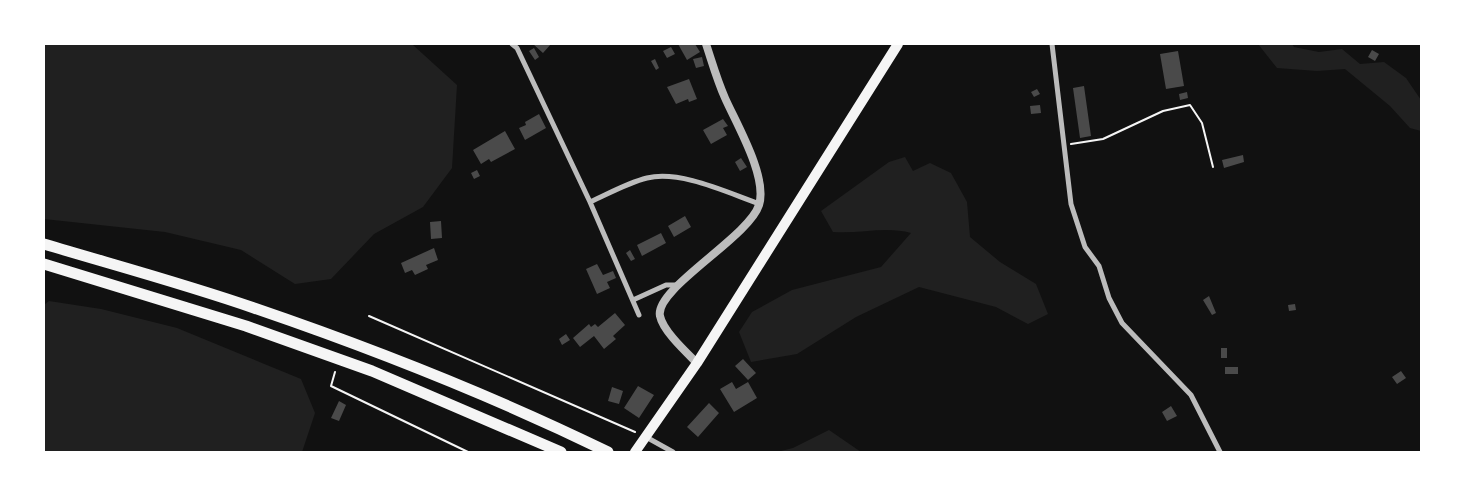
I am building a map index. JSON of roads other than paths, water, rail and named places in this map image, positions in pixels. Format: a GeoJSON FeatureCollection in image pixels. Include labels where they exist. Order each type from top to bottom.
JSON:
{"type":"FeatureCollection","features":[{"type":"Feature","properties":{"kind":"highway"},"geometry":{"type":"LineString","coordinates":[[44,244],[252,307],[380,353],[514,408],[606,451]]}},
{"type":"Feature","properties":{"kind":"highway"},"geometry":{"type":"LineString","coordinates":[[44,264],[246,326],[372,371],[561,452]]}},
{"type":"Feature","properties":{"kind":"main road"},"geometry":{"type":"LineString","coordinates":[[635,452],[697,363],[898,44]]}},
{"type":"Feature","properties":{"kind":"street"},"geometry":{"type":"LineString","coordinates":[[512,44],[516,48],[590,202],[639,315]]}},
{"type":"Feature","properties":{"kind":"street"},"geometry":{"type":"LineString","coordinates":[[697,363],[674,338],[659,314],[662,302],[678,285],[750,222],[760,204],[759,183],[754,161],[725,98],[706,44]]}},
{"type":"Feature","properties":{"kind":"street"},"geometry":{"type":"LineString","coordinates":[[1052,44],[1071,204],[1084,247],[1099,266],[1109,298],[1122,323],[1191,395],[1220,452]]}},
{"type":"Feature","properties":{"kind":"street"},"geometry":{"type":"LineString","coordinates":[[590,202],[648,178],[671,177],[702,183],[760,204]]}},
{"type":"Feature","properties":{"kind":"street"},"geometry":{"type":"LineString","coordinates":[[632,300],[666,285],[678,285]]}},
{"type":"Feature","properties":{"kind":"street"},"geometry":{"type":"LineString","coordinates":[[646,437],[673,452]]}}]}
